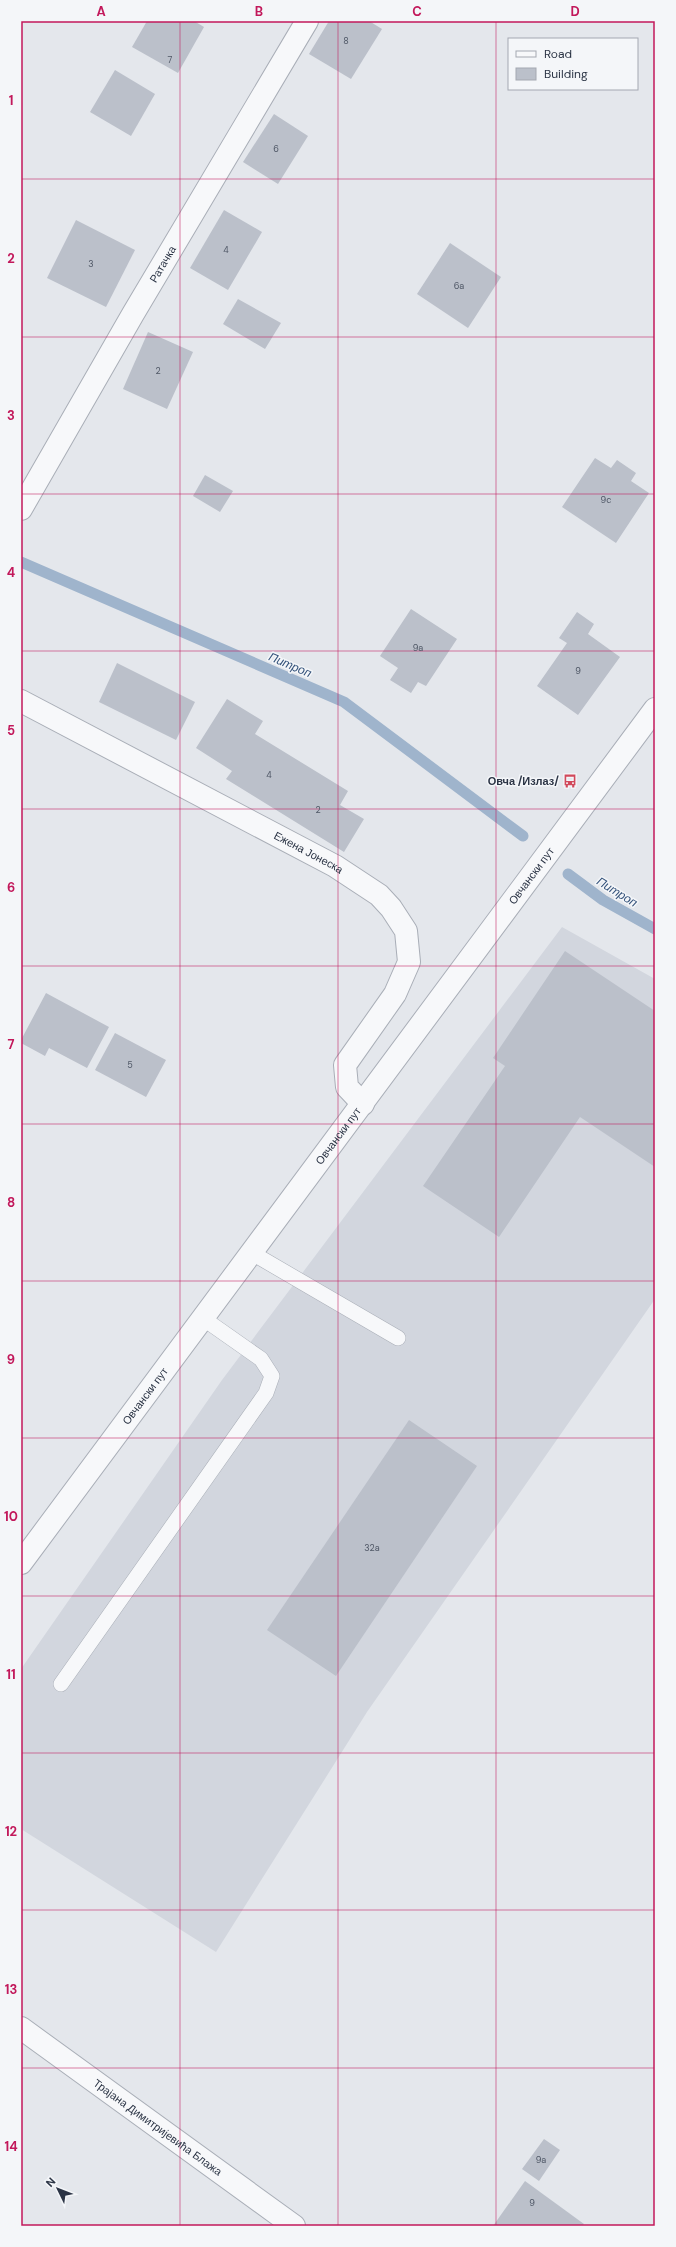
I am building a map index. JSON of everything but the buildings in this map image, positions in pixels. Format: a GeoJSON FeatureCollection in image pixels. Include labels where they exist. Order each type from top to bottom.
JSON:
{"type":"FeatureCollection","features":[{"type":"Feature","properties":{"kind":"street","name":"Ратачка"},"geometry":{"type":"LineString","coordinates":[[21,509],[133,314],[307,21]]}},
{"type":"Feature","properties":{"kind":"street","name":"Ежена Јонеска"},"geometry":{"type":"LineString","coordinates":[[21,702],[335,866],[379,895],[391,908],[406,931],[409,962],[396,994],[345,1065],[347,1087],[362,1104]]}},
{"type":"Feature","properties":{"kind":"street","name":"Овчански пут"},"geometry":{"type":"LineString","coordinates":[[21,1563],[652,717]]}},
{"type":"Feature","properties":{"kind":"street","name":"Трајана Димитријевића Блажа"},"geometry":{"type":"LineString","coordinates":[[21,2028],[294,2226]]}},
{"type":"Feature","properties":{"kind":"lane"},"geometry":{"type":"LineString","coordinates":[[252,1253],[398,1338]]}},
{"type":"Feature","properties":{"kind":"lane"},"geometry":{"type":"LineString","coordinates":[[61,1684],[266,1393],[272,1376],[260,1358],[204,1319]]}},
{"type":"Feature","properties":{"kind":"shaded area"},"geometry":{"type":"Polygon","coordinates":[[[562,927],[655,979],[655,1299],[367,1712],[216,1952],[21,1829],[21,1669],[222,1380],[562,927]]]}},
{"type":"Feature","properties":{"kind":"waterway","name":"Питроп"},"geometry":{"type":"LineString","coordinates":[[21,562],[344,702],[523,836]]}},
{"type":"Feature","properties":{"kind":"waterway","name":"Питроп"},"geometry":{"type":"LineString","coordinates":[[568,874],[603,900],[655,929]]}},
{"type":"Feature","properties":{"kind":"place","name":"Овча /Излаз/"},"geometry":{"type":"Point","coordinates":[570,781]}}]}
